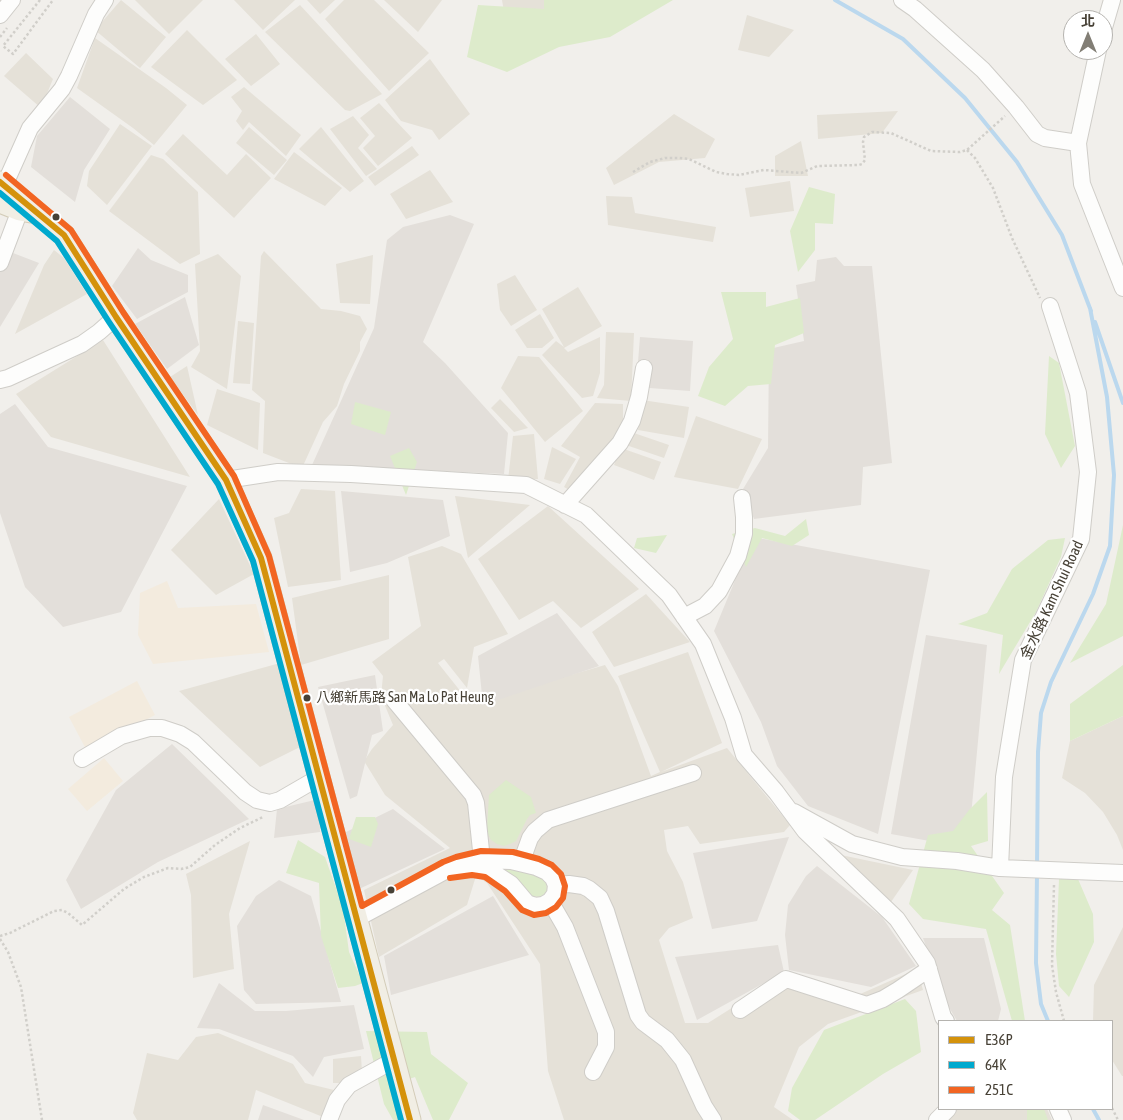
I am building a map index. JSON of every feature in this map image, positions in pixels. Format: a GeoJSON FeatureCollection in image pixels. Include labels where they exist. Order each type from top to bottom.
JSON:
{"type":"FeatureCollection","features":[{"type":"Feature","properties":{"kind":"main road"},"geometry":{"type":"LineString","coordinates":[[2,189],[29,212],[64,235],[116,317],[226,480],[261,558],[410,1120]]}},
{"type":"Feature","properties":{"kind":"street"},"geometry":{"type":"LineString","coordinates":[[0,15],[12,0]]}},
{"type":"Feature","properties":{"kind":"street"},"geometry":{"type":"LineString","coordinates":[[2,189],[30,128],[62,89],[96,14],[105,0]]}},
{"type":"Feature","properties":{"kind":"street"},"geometry":{"type":"LineString","coordinates":[[902,0],[915,9],[983,70],[1016,106],[1037,134],[1041,137],[1078,143]]}},
{"type":"Feature","properties":{"kind":"street"},"geometry":{"type":"LineString","coordinates":[[1096,60],[1078,143],[1082,184],[1123,288]]}},
{"type":"Feature","properties":{"kind":"street"},"geometry":{"type":"LineString","coordinates":[[0,263],[29,212]]}},
{"type":"Feature","properties":{"kind":"street","name":"金水路 Kam Shui Road"},"geometry":{"type":"LineString","coordinates":[[1000,868],[1004,778],[1023,660],[1081,539],[1088,472],[1078,393],[1050,306]]}},
{"type":"Feature","properties":{"kind":"street"},"geometry":{"type":"LineString","coordinates":[[0,380],[82,344],[116,317]]}},
{"type":"Feature","properties":{"kind":"street"},"geometry":{"type":"LineString","coordinates":[[565,505],[620,443],[632,421],[644,368]]}},
{"type":"Feature","properties":{"kind":"street"},"geometry":{"type":"LineString","coordinates":[[226,480],[278,472],[351,474],[526,485],[586,515],[669,595],[703,644],[732,718],[744,755],[776,792],[805,831],[897,919],[927,963],[945,1020]]}},
{"type":"Feature","properties":{"kind":"street"},"geometry":{"type":"LineString","coordinates":[[684,617],[705,606],[719,591],[738,556],[744,534],[742,498]]}},
{"type":"Feature","properties":{"kind":"street"},"geometry":{"type":"LineString","coordinates":[[394,700],[473,795],[476,803],[482,860]]}},
{"type":"Feature","properties":{"kind":"street"},"geometry":{"type":"LineString","coordinates":[[82,759],[121,736],[149,728],[162,728],[180,734],[193,742],[211,762],[244,792],[257,800],[274,802],[292,794],[318,778]]}},
{"type":"Feature","properties":{"kind":"street"},"geometry":{"type":"LineString","coordinates":[[521,863],[530,838],[548,820],[693,774]]}},
{"type":"Feature","properties":{"kind":"street"},"geometry":{"type":"LineString","coordinates":[[789,810],[801,814],[852,844],[902,857],[958,861],[1000,868],[1123,873]]}},
{"type":"Feature","properties":{"kind":"street"},"geometry":{"type":"LineString","coordinates":[[356,919],[459,865],[497,859],[521,863],[547,872],[553,878],[553,893],[606,1032],[606,1047],[594,1072]]}},
{"type":"Feature","properties":{"kind":"street"},"geometry":{"type":"LineString","coordinates":[[447,870],[464,866],[488,869],[511,884],[527,904],[535,906],[543,905],[553,893],[570,884],[583,886],[600,898],[606,911],[638,1015],[643,1022],[667,1040],[683,1060],[704,1106],[713,1120]]}},
{"type":"Feature","properties":{"kind":"street"},"geometry":{"type":"LineString","coordinates":[[740,1010],[786,979],[867,1005],[890,994],[929,969]]}},
{"type":"Feature","properties":{"kind":"street"},"geometry":{"type":"LineString","coordinates":[[329,1120],[338,1100],[349,1085],[394,1060]]}},
{"type":"Feature","properties":{"kind":"street"},"geometry":{"type":"LineString","coordinates":[[937,1120],[947,1110]]}},
{"type":"Feature","properties":{"kind":"path"},"geometry":{"type":"LineString","coordinates":[[40,0],[3,46],[13,54],[54,0]]}},
{"type":"Feature","properties":{"kind":"path"},"geometry":{"type":"LineString","coordinates":[[633,172],[650,162],[665,158],[689,159],[716,172],[738,175],[764,170],[798,173],[817,166],[859,165],[865,160],[864,137],[872,132],[891,133],[924,149],[938,153],[960,152],[967,150],[1016,106]]}},
{"type":"Feature","properties":{"kind":"path"},"geometry":{"type":"LineString","coordinates":[[967,150],[976,158],[993,188],[1012,238],[1039,297],[1050,306]]}},
{"type":"Feature","properties":{"kind":"path"},"geometry":{"type":"LineString","coordinates":[[42,1120],[21,987],[8,952],[0,938],[54,911],[62,910],[68,913],[82,925],[124,890],[144,877],[168,868],[181,869],[190,866],[240,828],[261,818],[270,811],[274,802]]}},
{"type":"Feature","properties":{"kind":"path"},"geometry":{"type":"LineString","coordinates":[[1060,871],[1052,965],[1056,992],[1064,1020]]}},
{"type":"Feature","properties":{"kind":"shaded area"},"geometry":{"type":"Polygon","coordinates":[[[121,0],[166,37],[140,68],[95,30],[121,0]]]}},
{"type":"Feature","properties":{"kind":"shaded area"},"geometry":{"type":"Polygon","coordinates":[[[135,0],[203,0],[169,34],[135,0]]]}},
{"type":"Feature","properties":{"kind":"shaded area"},"geometry":{"type":"Polygon","coordinates":[[[234,0],[295,0],[263,30],[234,0]]]}},
{"type":"Feature","properties":{"kind":"shaded area"},"geometry":{"type":"Polygon","coordinates":[[[307,0],[335,0],[320,14],[307,0]]]}},
{"type":"Feature","properties":{"kind":"shaded area"},"geometry":{"type":"Polygon","coordinates":[[[344,0],[374,0],[429,53],[389,91],[325,19],[344,0]]]}},
{"type":"Feature","properties":{"kind":"shaded area"},"geometry":{"type":"Polygon","coordinates":[[[384,0],[442,0],[418,32],[384,0]]]}},
{"type":"Feature","properties":{"kind":"shaded area"},"geometry":{"type":"Polygon","coordinates":[[[502,0],[544,0],[551,12],[505,18],[502,0]]]}},
{"type":"Feature","properties":{"kind":"shaded area"},"geometry":{"type":"Polygon","coordinates":[[[300,5],[382,94],[350,111],[345,110],[265,32],[300,5]]]}},
{"type":"Feature","properties":{"kind":"shaded area"},"geometry":{"type":"Polygon","coordinates":[[[747,15],[794,30],[769,57],[738,50],[747,15]]]}},
{"type":"Feature","properties":{"kind":"shaded area"},"geometry":{"type":"Polygon","coordinates":[[[187,30],[237,80],[203,105],[151,67],[187,30]]]}},
{"type":"Feature","properties":{"kind":"shaded area"},"geometry":{"type":"Polygon","coordinates":[[[256,34],[280,64],[251,86],[225,59],[256,34]]]}},
{"type":"Feature","properties":{"kind":"shaded area"},"geometry":{"type":"Polygon","coordinates":[[[95,38],[187,105],[154,145],[77,88],[95,38]]]}},
{"type":"Feature","properties":{"kind":"shaded area"},"geometry":{"type":"Polygon","coordinates":[[[26,53],[53,79],[41,108],[4,76],[26,53]]]}},
{"type":"Feature","properties":{"kind":"shaded area"},"geometry":{"type":"Polygon","coordinates":[[[430,59],[470,114],[439,140],[432,130],[401,121],[385,100],[430,59]]]}},
{"type":"Feature","properties":{"kind":"shaded area"},"geometry":{"type":"Polygon","coordinates":[[[244,87],[301,135],[286,156],[249,122],[243,130],[236,121],[242,111],[231,97],[244,87]]]}},
{"type":"Feature","properties":{"kind":"shaded area"},"geometry":{"type":"Polygon","coordinates":[[[70,97],[110,129],[84,170],[75,202],[31,167],[37,136],[70,97]]]}},
{"type":"Feature","properties":{"kind":"shaded area"},"geometry":{"type":"Polygon","coordinates":[[[379,103],[412,138],[378,166],[363,148],[375,136],[360,118],[379,103]]]}},
{"type":"Feature","properties":{"kind":"shaded area"},"geometry":{"type":"Polygon","coordinates":[[[898,111],[882,133],[818,139],[817,115],[898,111]]]}},
{"type":"Feature","properties":{"kind":"shaded area"},"geometry":{"type":"Polygon","coordinates":[[[674,114],[715,139],[705,158],[659,162],[614,185],[606,168],[674,114]]]}},
{"type":"Feature","properties":{"kind":"shaded area"},"geometry":{"type":"Polygon","coordinates":[[[353,116],[369,135],[358,148],[377,169],[366,176],[330,129],[353,116]]]}},
{"type":"Feature","properties":{"kind":"shaded area"},"geometry":{"type":"Polygon","coordinates":[[[120,124],[152,146],[107,205],[87,186],[89,171],[120,124]]]}},
{"type":"Feature","properties":{"kind":"shaded area"},"geometry":{"type":"Polygon","coordinates":[[[249,127],[287,160],[274,175],[236,143],[249,127]]]}},
{"type":"Feature","properties":{"kind":"shaded area"},"geometry":{"type":"Polygon","coordinates":[[[321,127],[364,181],[350,192],[299,149],[321,127]]]}},
{"type":"Feature","properties":{"kind":"shaded area"},"geometry":{"type":"Polygon","coordinates":[[[183,134],[227,175],[246,154],[271,178],[234,218],[165,154],[183,134]]]}},
{"type":"Feature","properties":{"kind":"shaded area"},"geometry":{"type":"Polygon","coordinates":[[[801,141],[808,176],[775,176],[775,156],[801,141]]]}},
{"type":"Feature","properties":{"kind":"shaded area"},"geometry":{"type":"Polygon","coordinates":[[[412,146],[419,155],[375,186],[368,177],[412,146]]]}},
{"type":"Feature","properties":{"kind":"shaded area"},"geometry":{"type":"Polygon","coordinates":[[[294,152],[342,188],[325,206],[274,179],[294,152]]]}},
{"type":"Feature","properties":{"kind":"shaded area"},"geometry":{"type":"Polygon","coordinates":[[[151,155],[163,159],[198,192],[200,254],[180,264],[109,211],[151,155]]]}},
{"type":"Feature","properties":{"kind":"shaded area"},"geometry":{"type":"Polygon","coordinates":[[[430,170],[453,202],[406,219],[390,194],[430,170]]]}},
{"type":"Feature","properties":{"kind":"shaded area"},"geometry":{"type":"Polygon","coordinates":[[[790,181],[794,211],[750,217],[745,188],[790,181]]]}},
{"type":"Feature","properties":{"kind":"shaded area"},"geometry":{"type":"Polygon","coordinates":[[[606,196],[632,197],[635,213],[716,227],[713,242],[608,225],[606,196]]]}},
{"type":"Feature","properties":{"kind":"shaded area"},"geometry":{"type":"Polygon","coordinates":[[[450,215],[474,224],[423,342],[445,363],[508,433],[504,474],[312,465],[374,328],[387,240],[403,227],[450,215]]]}},
{"type":"Feature","properties":{"kind":"shaded area"},"geometry":{"type":"Polygon","coordinates":[[[0,248],[39,263],[0,327],[0,248]]]}},
{"type":"Feature","properties":{"kind":"shaded area"},"geometry":{"type":"Polygon","coordinates":[[[138,248],[151,260],[188,275],[188,292],[137,319],[112,286],[138,248]]]}},
{"type":"Feature","properties":{"kind":"shaded area"},"geometry":{"type":"Polygon","coordinates":[[[54,250],[64,258],[87,294],[15,334],[44,265],[54,250]]]}},
{"type":"Feature","properties":{"kind":"shaded area"},"geometry":{"type":"Polygon","coordinates":[[[264,251],[321,309],[341,311],[360,316],[367,329],[360,342],[360,351],[344,384],[337,406],[323,422],[302,468],[263,453],[265,401],[252,390],[261,256],[264,251]]]}},
{"type":"Feature","properties":{"kind":"shaded area"},"geometry":{"type":"Polygon","coordinates":[[[218,254],[241,276],[227,389],[191,367],[200,351],[195,264],[218,254]]]}},
{"type":"Feature","properties":{"kind":"shaded area"},"geometry":{"type":"Polygon","coordinates":[[[373,255],[370,304],[340,303],[336,264],[373,255]]]}},
{"type":"Feature","properties":{"kind":"shaded area"},"geometry":{"type":"Polygon","coordinates":[[[836,257],[844,266],[872,266],[892,463],[863,467],[861,505],[754,519],[743,489],[768,448],[769,349],[804,341],[796,285],[815,281],[817,260],[836,257]]]}},
{"type":"Feature","properties":{"kind":"shaded area"},"geometry":{"type":"Polygon","coordinates":[[[515,275],[537,310],[511,326],[500,310],[497,284],[515,275]]]}},
{"type":"Feature","properties":{"kind":"shaded area"},"geometry":{"type":"Polygon","coordinates":[[[578,287],[602,326],[564,348],[568,352],[600,337],[600,373],[593,396],[582,398],[542,355],[556,341],[564,347],[542,309],[578,287]]]}},
{"type":"Feature","properties":{"kind":"shaded area"},"geometry":{"type":"Polygon","coordinates":[[[185,297],[199,345],[167,369],[135,324],[185,297]]]}},
{"type":"Feature","properties":{"kind":"shaded area"},"geometry":{"type":"Polygon","coordinates":[[[540,314],[554,338],[542,348],[527,348],[515,330],[540,314]]]}},
{"type":"Feature","properties":{"kind":"shaded area"},"geometry":{"type":"Polygon","coordinates":[[[238,321],[254,323],[250,384],[233,383],[238,321]]]}},
{"type":"Feature","properties":{"kind":"shaded area"},"geometry":{"type":"Polygon","coordinates":[[[606,332],[634,333],[631,401],[597,398],[604,385],[606,332]]]}},
{"type":"Feature","properties":{"kind":"shaded area"},"geometry":{"type":"Polygon","coordinates":[[[640,337],[693,341],[690,391],[636,387],[640,337]]]}},
{"type":"Feature","properties":{"kind":"shaded area"},"geometry":{"type":"Polygon","coordinates":[[[103,340],[190,477],[51,437],[16,394],[103,340]]]}},
{"type":"Feature","properties":{"kind":"shaded area"},"geometry":{"type":"Polygon","coordinates":[[[518,356],[539,357],[583,411],[545,442],[501,388],[518,356]]]}},
{"type":"Feature","properties":{"kind":"shaded area"},"geometry":{"type":"Polygon","coordinates":[[[187,366],[198,415],[170,377],[187,366]]]}},
{"type":"Feature","properties":{"kind":"shaded area"},"geometry":{"type":"Polygon","coordinates":[[[217,389],[260,403],[258,450],[207,425],[217,389]]]}},
{"type":"Feature","properties":{"kind":"shaded area"},"geometry":{"type":"Polygon","coordinates":[[[500,399],[528,428],[514,432],[491,408],[500,399]]]}},
{"type":"Feature","properties":{"kind":"shaded area"},"geometry":{"type":"Polygon","coordinates":[[[642,400],[689,407],[684,438],[638,430],[642,400]]]}},
{"type":"Feature","properties":{"kind":"shaded area"},"geometry":{"type":"Polygon","coordinates":[[[595,403],[623,404],[623,426],[573,492],[564,487],[580,457],[561,446],[595,403]]]}},
{"type":"Feature","properties":{"kind":"shaded area"},"geometry":{"type":"Polygon","coordinates":[[[15,404],[48,447],[187,486],[121,612],[63,627],[25,587],[0,513],[0,414],[15,404]]]}},
{"type":"Feature","properties":{"kind":"shaded area"},"geometry":{"type":"Polygon","coordinates":[[[696,416],[762,439],[738,489],[674,477],[696,416]]]}},
{"type":"Feature","properties":{"kind":"shaded area"},"geometry":{"type":"Polygon","coordinates":[[[631,432],[669,445],[664,458],[626,445],[631,432]]]}},
{"type":"Feature","properties":{"kind":"shaded area"},"geometry":{"type":"Polygon","coordinates":[[[534,434],[538,479],[508,480],[513,436],[534,434]]]}},
{"type":"Feature","properties":{"kind":"shaded area"},"geometry":{"type":"Polygon","coordinates":[[[552,447],[576,459],[560,484],[544,479],[552,447]]]}},
{"type":"Feature","properties":{"kind":"shaded area"},"geometry":{"type":"Polygon","coordinates":[[[621,448],[661,462],[654,480],[614,465],[621,448]]]}},
{"type":"Feature","properties":{"kind":"shaded area"},"geometry":{"type":"Polygon","coordinates":[[[301,489],[335,491],[341,580],[288,587],[274,518],[289,513],[301,489]]]}},
{"type":"Feature","properties":{"kind":"shaded area"},"geometry":{"type":"Polygon","coordinates":[[[341,491],[443,500],[450,536],[387,563],[350,572],[341,491]]]}},
{"type":"Feature","properties":{"kind":"shaded area"},"geometry":{"type":"Polygon","coordinates":[[[455,496],[530,505],[468,558],[455,496]]]}},
{"type":"Feature","properties":{"kind":"shaded area"},"geometry":{"type":"Polygon","coordinates":[[[219,499],[254,574],[216,595],[171,550],[219,499]]]}},
{"type":"Feature","properties":{"kind":"shaded area"},"geometry":{"type":"Polygon","coordinates":[[[548,506],[639,589],[581,628],[553,601],[519,620],[478,559],[548,506]]]}},
{"type":"Feature","properties":{"kind":"shaded area"},"geometry":{"type":"Polygon","coordinates":[[[753,537],[930,570],[878,834],[808,806],[777,766],[761,722],[714,631],[753,537]]]}},
{"type":"Feature","properties":{"kind":"shaded area"},"geometry":{"type":"Polygon","coordinates":[[[442,546],[461,554],[508,634],[474,647],[467,688],[444,659],[438,663],[465,697],[478,692],[491,698],[605,665],[618,686],[651,776],[660,772],[618,676],[688,652],[722,743],[661,772],[727,748],[790,825],[784,832],[700,844],[688,826],[664,830],[667,851],[683,882],[693,918],[669,928],[659,940],[685,1023],[708,1023],[784,975],[858,995],[917,969],[923,990],[828,1024],[799,1047],[774,1107],[793,1120],[564,1120],[548,1071],[540,964],[487,883],[476,876],[467,905],[379,957],[364,890],[450,848],[385,795],[364,761],[393,725],[381,696],[383,676],[372,662],[421,626],[408,557],[442,546]]]}},
{"type":"Feature","properties":{"kind":"shaded area"},"geometry":{"type":"Polygon","coordinates":[[[389,575],[389,639],[301,665],[292,598],[389,575]]]}},
{"type":"Feature","properties":{"kind":"shaded area"},"geometry":{"type":"Polygon","coordinates":[[[167,581],[178,608],[256,604],[269,652],[153,664],[138,635],[140,593],[167,581]]]}},
{"type":"Feature","properties":{"kind":"shaded area"},"geometry":{"type":"Polygon","coordinates":[[[646,594],[690,642],[614,667],[592,632],[646,594]]]}},
{"type":"Feature","properties":{"kind":"shaded area"},"geometry":{"type":"Polygon","coordinates":[[[557,613],[599,666],[483,705],[478,656],[557,613]]]}},
{"type":"Feature","properties":{"kind":"shaded area"},"geometry":{"type":"Polygon","coordinates":[[[926,635],[987,645],[968,848],[891,834],[926,635]]]}},
{"type":"Feature","properties":{"kind":"shaded area"},"geometry":{"type":"Polygon","coordinates":[[[280,663],[300,747],[260,767],[179,691],[280,663]]]}},
{"type":"Feature","properties":{"kind":"shaded area"},"geometry":{"type":"Polygon","coordinates":[[[375,675],[383,731],[372,735],[357,796],[350,799],[318,687],[375,675]]]}},
{"type":"Feature","properties":{"kind":"shaded area"},"geometry":{"type":"Polygon","coordinates":[[[137,681],[155,715],[87,751],[69,717],[137,681]]]}},
{"type":"Feature","properties":{"kind":"shaded area"},"geometry":{"type":"Polygon","coordinates":[[[1123,716],[1123,850],[1117,835],[1103,812],[1085,793],[1062,778],[1070,741],[1123,716]]]}},
{"type":"Feature","properties":{"kind":"shaded area"},"geometry":{"type":"Polygon","coordinates":[[[172,744],[249,819],[158,862],[81,909],[66,880],[116,790],[172,744]]]}},
{"type":"Feature","properties":{"kind":"shaded area"},"geometry":{"type":"Polygon","coordinates":[[[104,758],[123,781],[87,811],[68,789],[104,758]]]}},
{"type":"Feature","properties":{"kind":"shaded area"},"geometry":{"type":"Polygon","coordinates":[[[319,799],[320,832],[274,838],[277,809],[319,799]]]}},
{"type":"Feature","properties":{"kind":"shaded area"},"geometry":{"type":"Polygon","coordinates":[[[393,809],[445,849],[359,889],[344,833],[393,809]]]}},
{"type":"Feature","properties":{"kind":"shaded area"},"geometry":{"type":"Polygon","coordinates":[[[789,837],[757,921],[712,929],[693,853],[789,837]]]}},
{"type":"Feature","properties":{"kind":"shaded area"},"geometry":{"type":"Polygon","coordinates":[[[250,841],[229,914],[234,969],[193,978],[191,895],[186,874],[250,841]]]}},
{"type":"Feature","properties":{"kind":"shaded area"},"geometry":{"type":"Polygon","coordinates":[[[836,854],[913,870],[891,902],[836,854]]]}},
{"type":"Feature","properties":{"kind":"shaded area"},"geometry":{"type":"Polygon","coordinates":[[[817,866],[882,917],[916,966],[871,987],[789,970],[785,935],[788,905],[806,876],[817,866]]]}},
{"type":"Feature","properties":{"kind":"shaded area"},"geometry":{"type":"Polygon","coordinates":[[[279,880],[311,896],[341,1002],[256,1004],[244,990],[237,926],[256,896],[279,880]]]}},
{"type":"Feature","properties":{"kind":"shaded area"},"geometry":{"type":"Polygon","coordinates":[[[493,896],[529,955],[391,995],[384,956],[493,896]]]}},
{"type":"Feature","properties":{"kind":"shaded area"},"geometry":{"type":"Polygon","coordinates":[[[1123,927],[1123,1076],[1113,1062],[1113,1020],[1093,1020],[1094,985],[1123,927]]]}},
{"type":"Feature","properties":{"kind":"shaded area"},"geometry":{"type":"Polygon","coordinates":[[[923,938],[984,938],[1001,1009],[998,1020],[956,1020],[946,1002],[923,938]]]}},
{"type":"Feature","properties":{"kind":"shaded area"},"geometry":{"type":"Polygon","coordinates":[[[778,945],[784,972],[697,1020],[675,957],[778,945]]]}},
{"type":"Feature","properties":{"kind":"shaded area"},"geometry":{"type":"Polygon","coordinates":[[[219,983],[255,1011],[286,1011],[354,1005],[364,1049],[324,1057],[313,1077],[293,1056],[219,1029],[197,1028],[219,983]]]}},
{"type":"Feature","properties":{"kind":"shaded area"},"geometry":{"type":"Polygon","coordinates":[[[218,1033],[293,1064],[305,1083],[334,1090],[323,1117],[256,1090],[248,1120],[137,1120],[133,1113],[147,1053],[178,1060],[196,1037],[218,1033]]]}},
{"type":"Feature","properties":{"kind":"shaded area"},"geometry":{"type":"Polygon","coordinates":[[[361,1056],[362,1072],[341,1083],[333,1083],[333,1059],[361,1056]]]}},
{"type":"Feature","properties":{"kind":"shaded area"},"geometry":{"type":"Polygon","coordinates":[[[263,1105],[304,1120],[258,1120],[263,1105]]]}},
{"type":"Feature","properties":{"kind":"shaded area"},"geometry":{"type":"Polygon","coordinates":[[[941,1110],[1047,1110],[1052,1120],[930,1120],[941,1110]]]}},
{"type":"Feature","properties":{"kind":"green space"},"geometry":{"type":"Polygon","coordinates":[[[544,0],[673,0],[610,37],[559,47],[507,72],[467,57],[478,5],[544,9],[544,0]]]}},
{"type":"Feature","properties":{"kind":"green space"},"geometry":{"type":"Polygon","coordinates":[[[809,187],[835,194],[833,224],[815,223],[815,250],[798,272],[790,231],[809,187]]]}},
{"type":"Feature","properties":{"kind":"green space"},"geometry":{"type":"Polygon","coordinates":[[[721,292],[766,292],[766,307],[800,298],[804,333],[775,345],[771,384],[748,386],[725,406],[698,396],[709,367],[733,339],[721,292]]]}},
{"type":"Feature","properties":{"kind":"green space"},"geometry":{"type":"Polygon","coordinates":[[[1049,356],[1059,363],[1075,446],[1061,468],[1045,434],[1049,356]]]}},
{"type":"Feature","properties":{"kind":"green space"},"geometry":{"type":"Polygon","coordinates":[[[355,402],[391,412],[385,435],[351,424],[355,402]]]}},
{"type":"Feature","properties":{"kind":"green space"},"geometry":{"type":"Polygon","coordinates":[[[409,448],[417,462],[406,495],[390,456],[409,448]]]}},
{"type":"Feature","properties":{"kind":"green space"},"geometry":{"type":"Polygon","coordinates":[[[806,519],[809,535],[792,546],[762,538],[746,567],[732,534],[755,528],[785,536],[806,519]]]}},
{"type":"Feature","properties":{"kind":"green space"},"geometry":{"type":"Polygon","coordinates":[[[1123,525],[1123,636],[1070,663],[1106,604],[1123,525]]]}},
{"type":"Feature","properties":{"kind":"green space"},"geometry":{"type":"Polygon","coordinates":[[[667,535],[656,553],[634,548],[637,538],[667,535]]]}},
{"type":"Feature","properties":{"kind":"green space"},"geometry":{"type":"Polygon","coordinates":[[[1065,538],[1061,557],[1036,612],[999,674],[1003,635],[958,624],[987,613],[1012,569],[1048,540],[1065,538]]]}},
{"type":"Feature","properties":{"kind":"green space"},"geometry":{"type":"Polygon","coordinates":[[[1123,665],[1123,716],[1070,741],[1070,704],[1123,665]]]}},
{"type":"Feature","properties":{"kind":"green space"},"geometry":{"type":"Polygon","coordinates":[[[506,780],[531,797],[536,813],[530,815],[527,819],[516,841],[504,846],[491,840],[487,828],[489,795],[506,780]]]}},
{"type":"Feature","properties":{"kind":"green space"},"geometry":{"type":"Polygon","coordinates":[[[987,792],[988,841],[971,846],[1004,893],[992,910],[1010,925],[1025,1020],[1012,1020],[986,929],[923,919],[909,904],[928,835],[953,831],[969,810],[987,792]]]}},
{"type":"Feature","properties":{"kind":"green space"},"geometry":{"type":"Polygon","coordinates":[[[356,817],[375,817],[378,824],[371,847],[349,839],[356,817]]]}},
{"type":"Feature","properties":{"kind":"green space"},"geometry":{"type":"Polygon","coordinates":[[[298,840],[325,857],[343,908],[349,952],[363,983],[338,988],[321,936],[319,883],[286,873],[298,840]]]}},
{"type":"Feature","properties":{"kind":"green space"},"geometry":{"type":"Polygon","coordinates":[[[501,868],[522,871],[543,879],[546,882],[547,891],[541,897],[532,896],[517,878],[501,868]]]}},
{"type":"Feature","properties":{"kind":"green space"},"geometry":{"type":"Polygon","coordinates":[[[1059,879],[1078,879],[1093,914],[1094,942],[1069,997],[1059,986],[1056,954],[1059,879]]]}},
{"type":"Feature","properties":{"kind":"green space"},"geometry":{"type":"Polygon","coordinates":[[[905,999],[916,1011],[921,1052],[883,1074],[815,1120],[800,1120],[788,1111],[792,1088],[824,1030],[905,999]]]}},
{"type":"Feature","properties":{"kind":"green space"},"geometry":{"type":"Polygon","coordinates":[[[366,1031],[427,1032],[431,1054],[468,1083],[449,1120],[433,1120],[415,1077],[392,1085],[399,1120],[393,1120],[384,1104],[366,1031]]]}},
{"type":"Feature","properties":{"kind":"green space"},"geometry":{"type":"Polygon","coordinates":[[[1027,1110],[1044,1110],[1048,1120],[1027,1120],[1027,1110]]]}},
{"type":"Feature","properties":{"kind":"waterway"},"geometry":{"type":"LineString","coordinates":[[835,0],[903,39],[965,98],[1017,162],[1062,235],[1091,311]]}},
{"type":"Feature","properties":{"kind":"waterway"},"geometry":{"type":"LineString","coordinates":[[1037,866],[1038,752],[1041,713],[1051,682],[1093,594],[1110,546],[1114,475],[1107,397],[1090,308]]}},
{"type":"Feature","properties":{"kind":"waterway"},"geometry":{"type":"LineString","coordinates":[[1095,322],[1123,403]]}},
{"type":"Feature","properties":{"kind":"waterway"},"geometry":{"type":"LineString","coordinates":[[1037,873],[1036,963],[1041,1004],[1048,1020]]}},
{"type":"Feature","properties":{"kind":"waterway"},"geometry":{"type":"LineString","coordinates":[[1094,1110],[1099,1120]]}},
{"type":"Feature","properties":{"kind":"transit line","name":"251C"},"geometry":{"type":"LineString","coordinates":[[6,175],[71,230],[123,312],[234,476],[269,556],[362,906],[443,862]]}},
{"type":"Feature","properties":{"kind":"transit line","name":"E36P"},"geometry":{"type":"LineString","coordinates":[[0,182],[64,235],[116,317],[226,480],[261,558],[410,1120]]}},
{"type":"Feature","properties":{"kind":"transit line","name":"64K"},"geometry":{"type":"LineString","coordinates":[[0,193],[57,241],[218,484],[253,561],[401,1120]]}},
{"type":"Feature","properties":{"kind":"transit line","name":"251C"},"geometry":{"type":"LineString","coordinates":[[443,862],[481,851],[513,852],[539,859],[552,865],[561,874],[565,886],[563,898],[556,907],[546,913],[534,915],[522,910],[505,891],[485,877],[472,875],[450,878]]}},
{"type":"Feature","properties":{"kind":"place","name":"八鄉新馬路 San Ma Lo Pat Heung"},"geometry":{"type":"Point","coordinates":[307,698]}}]}
